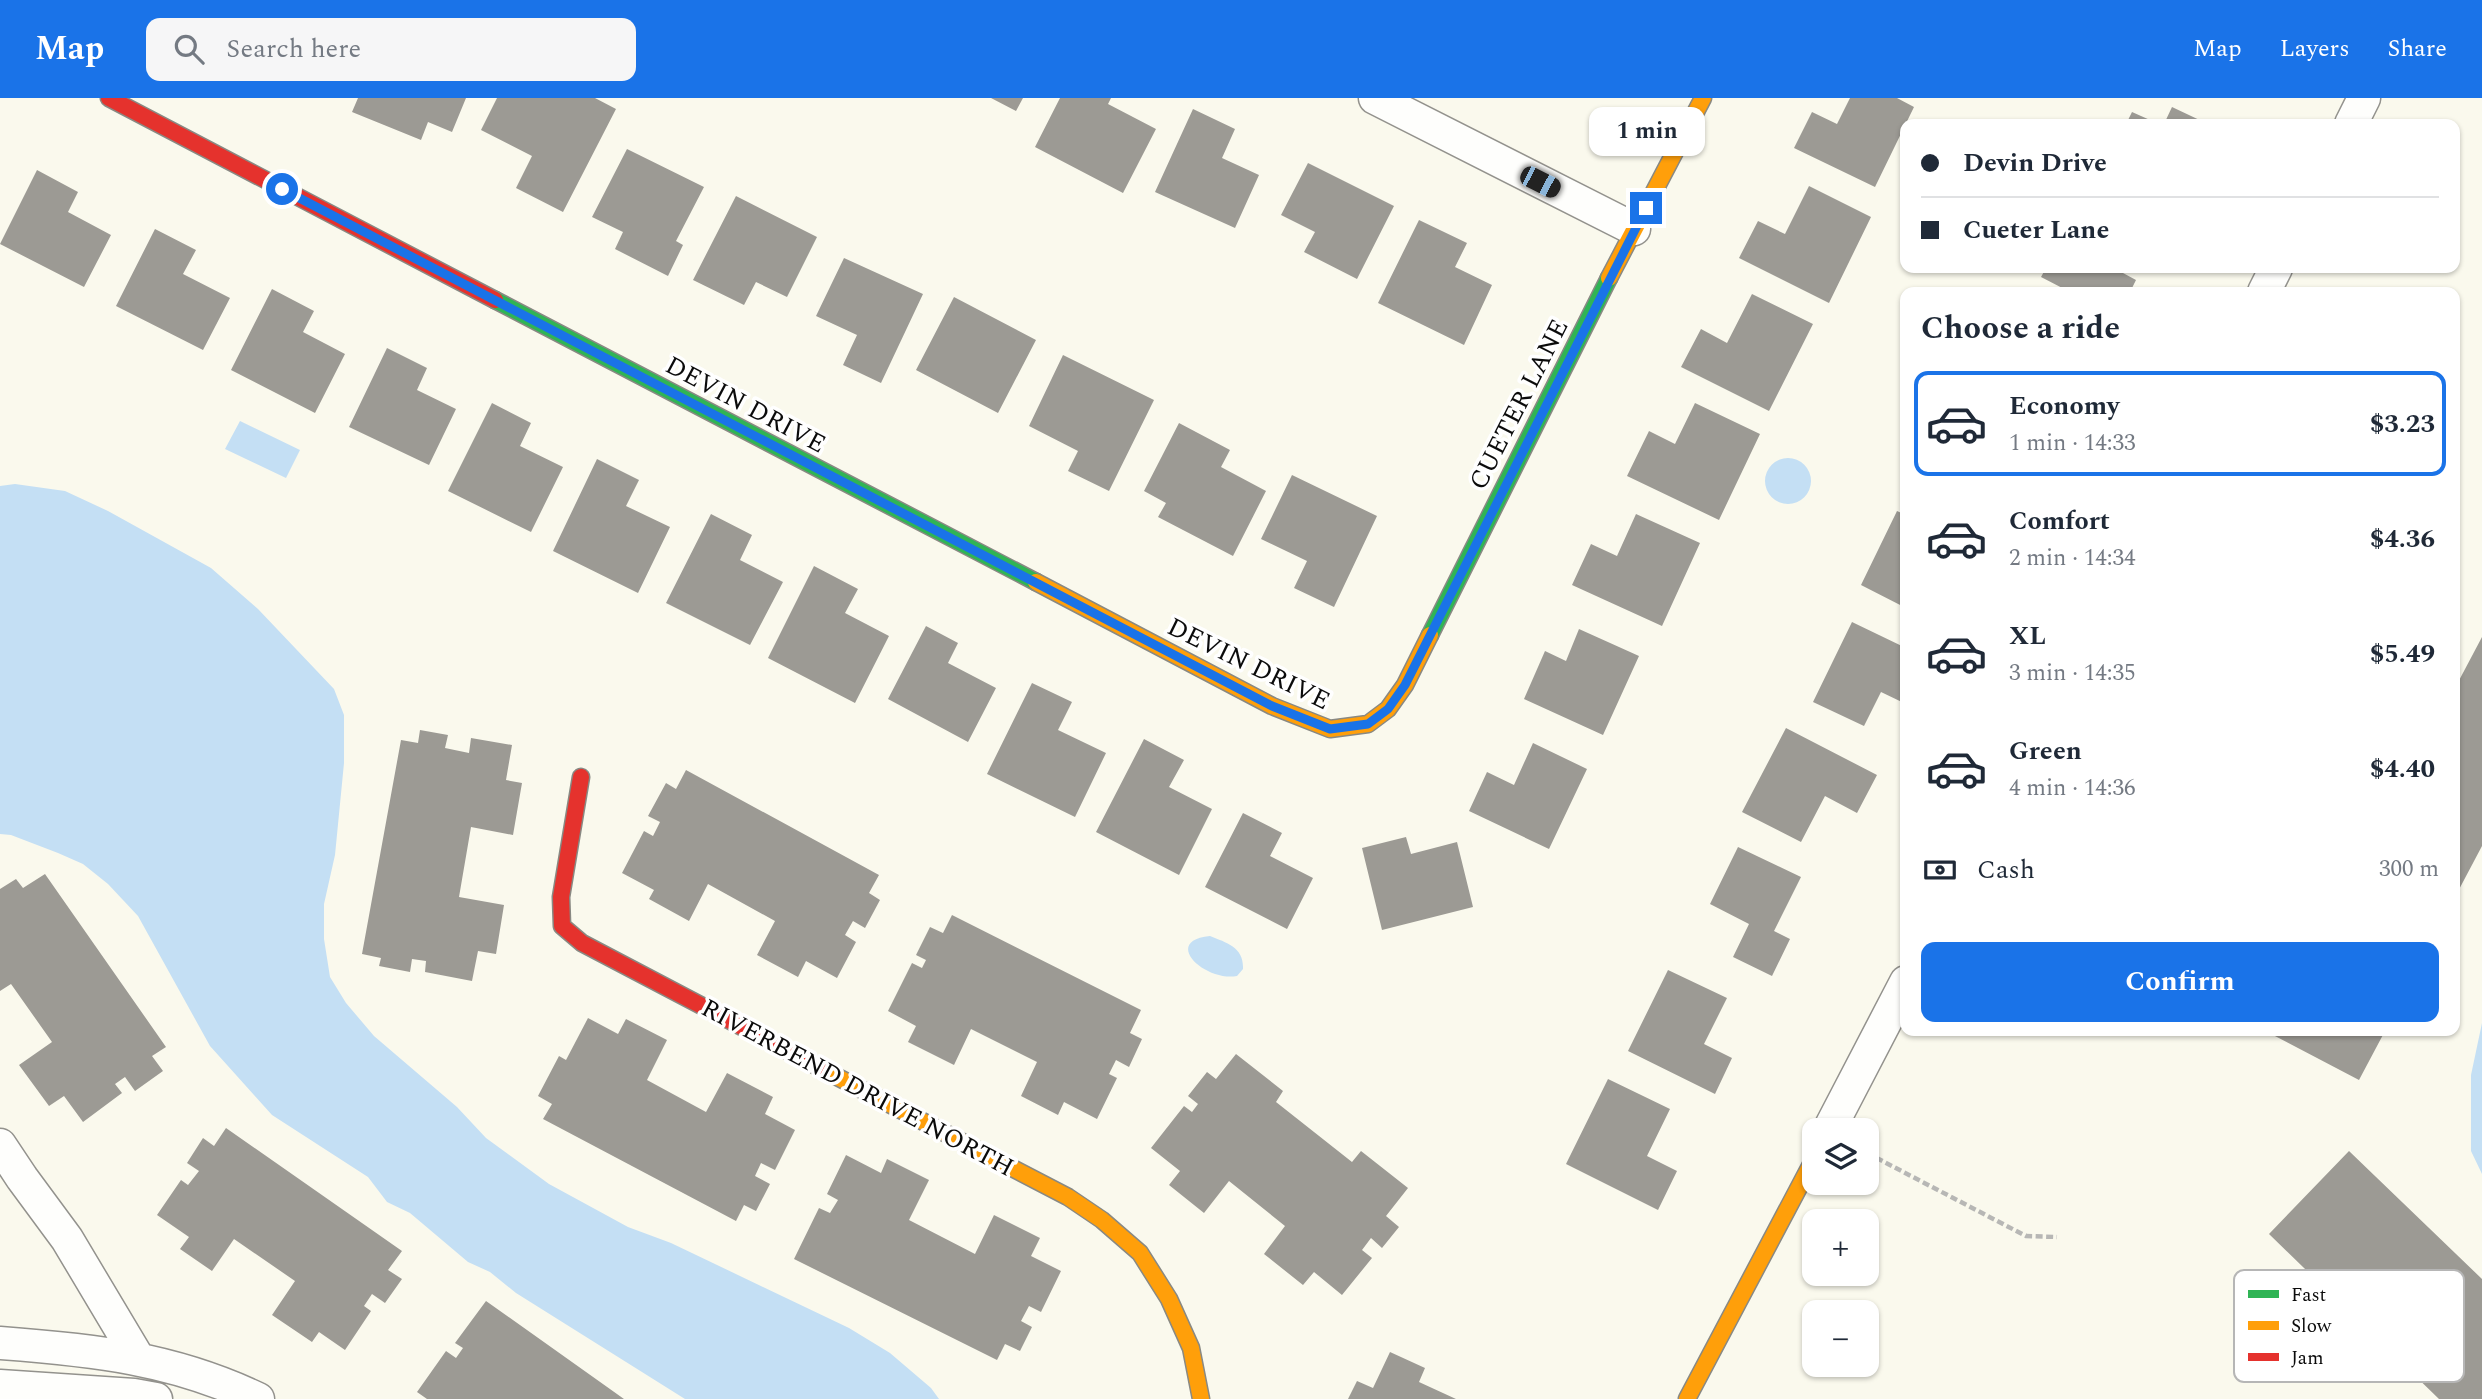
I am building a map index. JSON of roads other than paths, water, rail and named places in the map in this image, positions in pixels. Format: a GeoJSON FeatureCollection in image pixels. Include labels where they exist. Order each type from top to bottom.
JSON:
{"type":"FeatureCollection","features":[{"type":"Feature","properties":{"kind":"street","name":"DEVIN DRIVE"},"geometry":{"type":"LineString","coordinates":[[108,98],[1272,706],[1330,729],[1368,724]]}},
{"type":"Feature","properties":{"kind":"street"},"geometry":{"type":"LineString","coordinates":[[1375,98],[1634,229]]}},
{"type":"Feature","properties":{"kind":"street","name":"CUETER LANE"},"geometry":{"type":"LineString","coordinates":[[1368,724],[1388,709],[1405,685],[1634,229],[1703,98]]}},
{"type":"Feature","properties":{"kind":"street"},"geometry":{"type":"LineString","coordinates":[[2354,119],[2364,98]]}},
{"type":"Feature","properties":{"kind":"street","name":"RIVERBEND DRIVE NORTH"},"geometry":{"type":"LineString","coordinates":[[581,777],[561,897],[562,926],[582,943],[1057,1191],[1102,1220],[1140,1253],[1169,1299],[1191,1348],[1201,1399]]}},
{"type":"Feature","properties":{"kind":"street"},"geometry":{"type":"LineString","coordinates":[[1835,1118],[1900,994]]}},
{"type":"Feature","properties":{"kind":"street"},"geometry":{"type":"LineString","coordinates":[[0,1145],[67,1239],[138,1358]]}},
{"type":"Feature","properties":{"kind":"street"},"geometry":{"type":"LineString","coordinates":[[1688,1399],[1802,1182]]}},
{"type":"Feature","properties":{"kind":"street"},"geometry":{"type":"LineString","coordinates":[[0,1343],[91,1350],[138,1358],[185,1385],[258,1399]]}},
{"type":"Feature","properties":{"kind":"street"},"geometry":{"type":"LineString","coordinates":[[0,1386],[134,1395],[156,1399]]}},
{"type":"Feature","properties":{"kind":"water"},"geometry":{"type":"Polygon","coordinates":[[[240,421],[300,450],[286,478],[225,449],[240,421]]]}},
{"type":"Feature","properties":{"kind":"water"},"geometry":{"type":"Polygon","coordinates":[[[1788,458],[1804,465],[1811,481],[1804,497],[1788,504],[1772,497],[1765,481],[1772,465],[1788,458]]]}},
{"type":"Feature","properties":{"kind":"water"},"geometry":{"type":"Polygon","coordinates":[[[15,484],[65,491],[108,511],[211,568],[258,609],[334,689],[344,715],[344,763],[335,855],[324,904],[324,939],[330,977],[346,1003],[374,1036],[457,1107],[486,1138],[549,1184],[628,1227],[671,1243],[849,1328],[890,1353],[931,1388],[939,1399],[685,1399],[516,1293],[490,1272],[468,1262],[410,1213],[387,1202],[368,1177],[272,1115],[210,1046],[138,916],[108,884],[83,864],[11,835],[0,834],[0,486],[15,484]]]}},
{"type":"Feature","properties":{"kind":"water"},"geometry":{"type":"Polygon","coordinates":[[[1210,936],[1233,947],[1241,956],[1243,969],[1237,976],[1212,973],[1193,960],[1189,945],[1196,939],[1210,936]]]}},
{"type":"Feature","properties":{"kind":"water"},"geometry":{"type":"Polygon","coordinates":[[[2482,1023],[2482,1174],[2471,1151],[2471,1075],[2482,1023]]]}}]}
